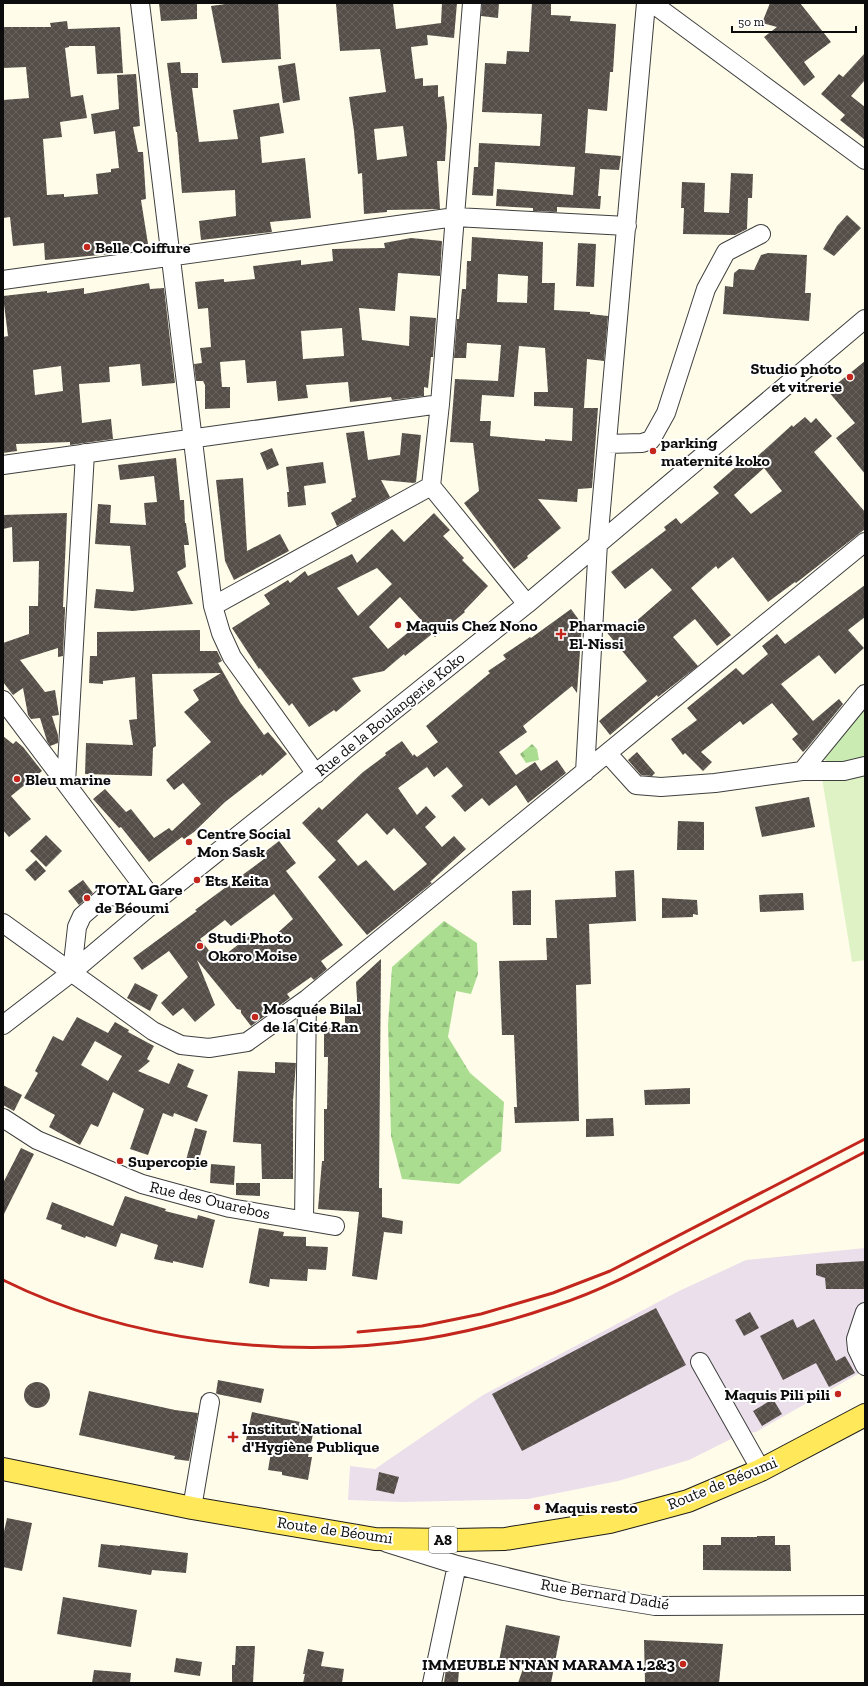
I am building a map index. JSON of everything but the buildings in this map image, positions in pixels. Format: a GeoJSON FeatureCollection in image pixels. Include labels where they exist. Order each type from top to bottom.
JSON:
{"type":"FeatureCollection","features":[{"type":"Feature","properties":{"kind":"main road","name":"Route de Béoumi"},"geometry":{"type":"LineString","coordinates":[[3,1469],[192,1508],[374,1539],[453,1540],[505,1538],[610,1522],[688,1501],[761,1470],[865,1415]]}},
{"type":"Feature","properties":{"kind":"street"},"geometry":{"type":"LineString","coordinates":[[140,3],[213,606],[232,657],[316,774]]}},
{"type":"Feature","properties":{"kind":"street"},"geometry":{"type":"LineString","coordinates":[[472,3],[440,404],[431,486],[527,604]]}},
{"type":"Feature","properties":{"kind":"street"},"geometry":{"type":"LineString","coordinates":[[585,772],[598,543],[646,3]]}},
{"type":"Feature","properties":{"kind":"street"},"geometry":{"type":"LineString","coordinates":[[652,3],[865,160]]}},
{"type":"Feature","properties":{"kind":"street"},"geometry":{"type":"LineString","coordinates":[[3,280],[455,217],[627,226]]}},
{"type":"Feature","properties":{"kind":"street"},"geometry":{"type":"LineString","coordinates":[[607,444],[642,443],[651,440],[666,413],[706,289],[726,252],[761,234]]}},
{"type":"Feature","properties":{"kind":"street","name":"Rue de la Boulangerie Koko"},"geometry":{"type":"LineString","coordinates":[[3,1025],[72,972],[155,902],[527,604],[865,319]]}},
{"type":"Feature","properties":{"kind":"street"},"geometry":{"type":"LineString","coordinates":[[3,465],[440,404]]}},
{"type":"Feature","properties":{"kind":"street"},"geometry":{"type":"LineString","coordinates":[[66,783],[85,453]]}},
{"type":"Feature","properties":{"kind":"street"},"geometry":{"type":"LineString","coordinates":[[213,606],[431,486]]}},
{"type":"Feature","properties":{"kind":"street"},"geometry":{"type":"LineString","coordinates":[[3,923],[153,1031],[181,1045],[209,1048],[247,1042],[307,999],[865,542]]}},
{"type":"Feature","properties":{"kind":"street"},"geometry":{"type":"LineString","coordinates":[[802,771],[865,694]]}},
{"type":"Feature","properties":{"kind":"street"},"geometry":{"type":"LineString","coordinates":[[3,700],[155,902]]}},
{"type":"Feature","properties":{"kind":"street"},"geometry":{"type":"LineString","coordinates":[[608,754],[636,785],[661,787],[715,783],[802,771],[844,771],[865,766]]}},
{"type":"Feature","properties":{"kind":"street"},"geometry":{"type":"LineString","coordinates":[[72,972],[77,927],[82,916],[104,897],[117,896],[155,902]]}},
{"type":"Feature","properties":{"kind":"street"},"geometry":{"type":"LineString","coordinates":[[304,1220],[307,999]]}},
{"type":"Feature","properties":{"kind":"street","name":"Rue des Ouarebos"},"geometry":{"type":"LineString","coordinates":[[3,1118],[37,1140],[142,1184],[230,1208],[335,1226]]}},
{"type":"Feature","properties":{"kind":"street"},"geometry":{"type":"LineString","coordinates":[[865,1312],[856,1339],[857,1350],[865,1366]]}},
{"type":"Feature","properties":{"kind":"street"},"geometry":{"type":"LineString","coordinates":[[700,1362],[761,1470]]}},
{"type":"Feature","properties":{"kind":"street"},"geometry":{"type":"LineString","coordinates":[[192,1508],[210,1402]]}},
{"type":"Feature","properties":{"kind":"street","name":"Rue Bernard Dadié"},"geometry":{"type":"LineString","coordinates":[[374,1539],[456,1565],[564,1591],[656,1606],[865,1605]]}},
{"type":"Feature","properties":{"kind":"street"},"geometry":{"type":"LineString","coordinates":[[432,1683],[456,1565]]}},
{"type":"Feature","properties":{"kind":"shaded area"},"geometry":{"type":"Polygon","coordinates":[[[865,1248],[865,1370],[756,1432],[741,1434],[689,1460],[618,1481],[528,1499],[402,1502],[348,1500],[350,1466],[375,1469],[483,1395],[679,1291],[746,1260],[865,1248]]]}},
{"type":"Feature","properties":{"kind":"green space"},"geometry":{"type":"Polygon","coordinates":[[[865,702],[865,763],[844,768],[815,756],[865,702]]]}},
{"type":"Feature","properties":{"kind":"green space"},"geometry":{"type":"Polygon","coordinates":[[[532,744],[537,749],[539,760],[526,763],[520,754],[532,744]]]}},
{"type":"Feature","properties":{"kind":"green space"},"geometry":{"type":"Polygon","coordinates":[[[865,771],[865,960],[852,962],[822,778],[865,771]]]}},
{"type":"Feature","properties":{"kind":"green space"},"geometry":{"type":"Polygon","coordinates":[[[444,921],[477,943],[478,974],[471,994],[456,991],[448,1037],[470,1073],[504,1102],[501,1151],[459,1184],[402,1179],[391,1136],[388,1025],[392,967],[444,921]]]}},
{"type":"Feature","properties":{"kind":"railway"},"geometry":{"type":"LineString","coordinates":[[358,1332],[422,1326],[481,1314],[553,1293],[610,1271],[865,1139]]}},
{"type":"Feature","properties":{"kind":"railway"},"geometry":{"type":"LineString","coordinates":[[3,1280],[51,1301],[102,1318],[155,1331],[209,1341],[264,1346],[318,1347],[372,1345],[424,1339],[458,1333],[508,1321],[576,1299],[646,1266],[865,1152]]}},
{"type":"Feature","properties":{"kind":"place","name":"Belle Coiffure"},"geometry":{"type":"Point","coordinates":[87,247]}},
{"type":"Feature","properties":{"kind":"place","name":"Studio photo et vitrerie"},"geometry":{"type":"Point","coordinates":[850,377]}},
{"type":"Feature","properties":{"kind":"place","name":"parking maternité koko"},"geometry":{"type":"Point","coordinates":[653,451]}},
{"type":"Feature","properties":{"kind":"place","name":"Maquis Chez Nono"},"geometry":{"type":"Point","coordinates":[398,625]}},
{"type":"Feature","properties":{"kind":"place","name":"Pharmacie El-Nissi"},"geometry":{"type":"Point","coordinates":[561,634]}},
{"type":"Feature","properties":{"kind":"place","name":"Bleu marine"},"geometry":{"type":"Point","coordinates":[17,779]}},
{"type":"Feature","properties":{"kind":"place","name":"Centre Social Mon Sask"},"geometry":{"type":"Point","coordinates":[189,842]}},
{"type":"Feature","properties":{"kind":"place","name":"Ets Keita"},"geometry":{"type":"Point","coordinates":[197,880]}},
{"type":"Feature","properties":{"kind":"place","name":"TOTAL Gare de Béoumi"},"geometry":{"type":"Point","coordinates":[87,898]}},
{"type":"Feature","properties":{"kind":"place","name":"Studi Photo Okoro Moise"},"geometry":{"type":"Point","coordinates":[200,946]}},
{"type":"Feature","properties":{"kind":"place","name":"Mosquée Bilal de la Cité Ran"},"geometry":{"type":"Point","coordinates":[255,1017]}},
{"type":"Feature","properties":{"kind":"place","name":"Supercopie"},"geometry":{"type":"Point","coordinates":[120,1161]}},
{"type":"Feature","properties":{"kind":"place","name":"Maquis Pili pili"},"geometry":{"type":"Point","coordinates":[838,1394]}},
{"type":"Feature","properties":{"kind":"place","name":"Institut National d'Hygiène Publique"},"geometry":{"type":"Point","coordinates":[233,1437]}},
{"type":"Feature","properties":{"kind":"place","name":"Maquis resto"},"geometry":{"type":"Point","coordinates":[537,1507]}},
{"type":"Feature","properties":{"kind":"place","name":"IMMEUBLE N'NAN MARAMA 1,2&3"},"geometry":{"type":"Point","coordinates":[683,1664]}}]}
